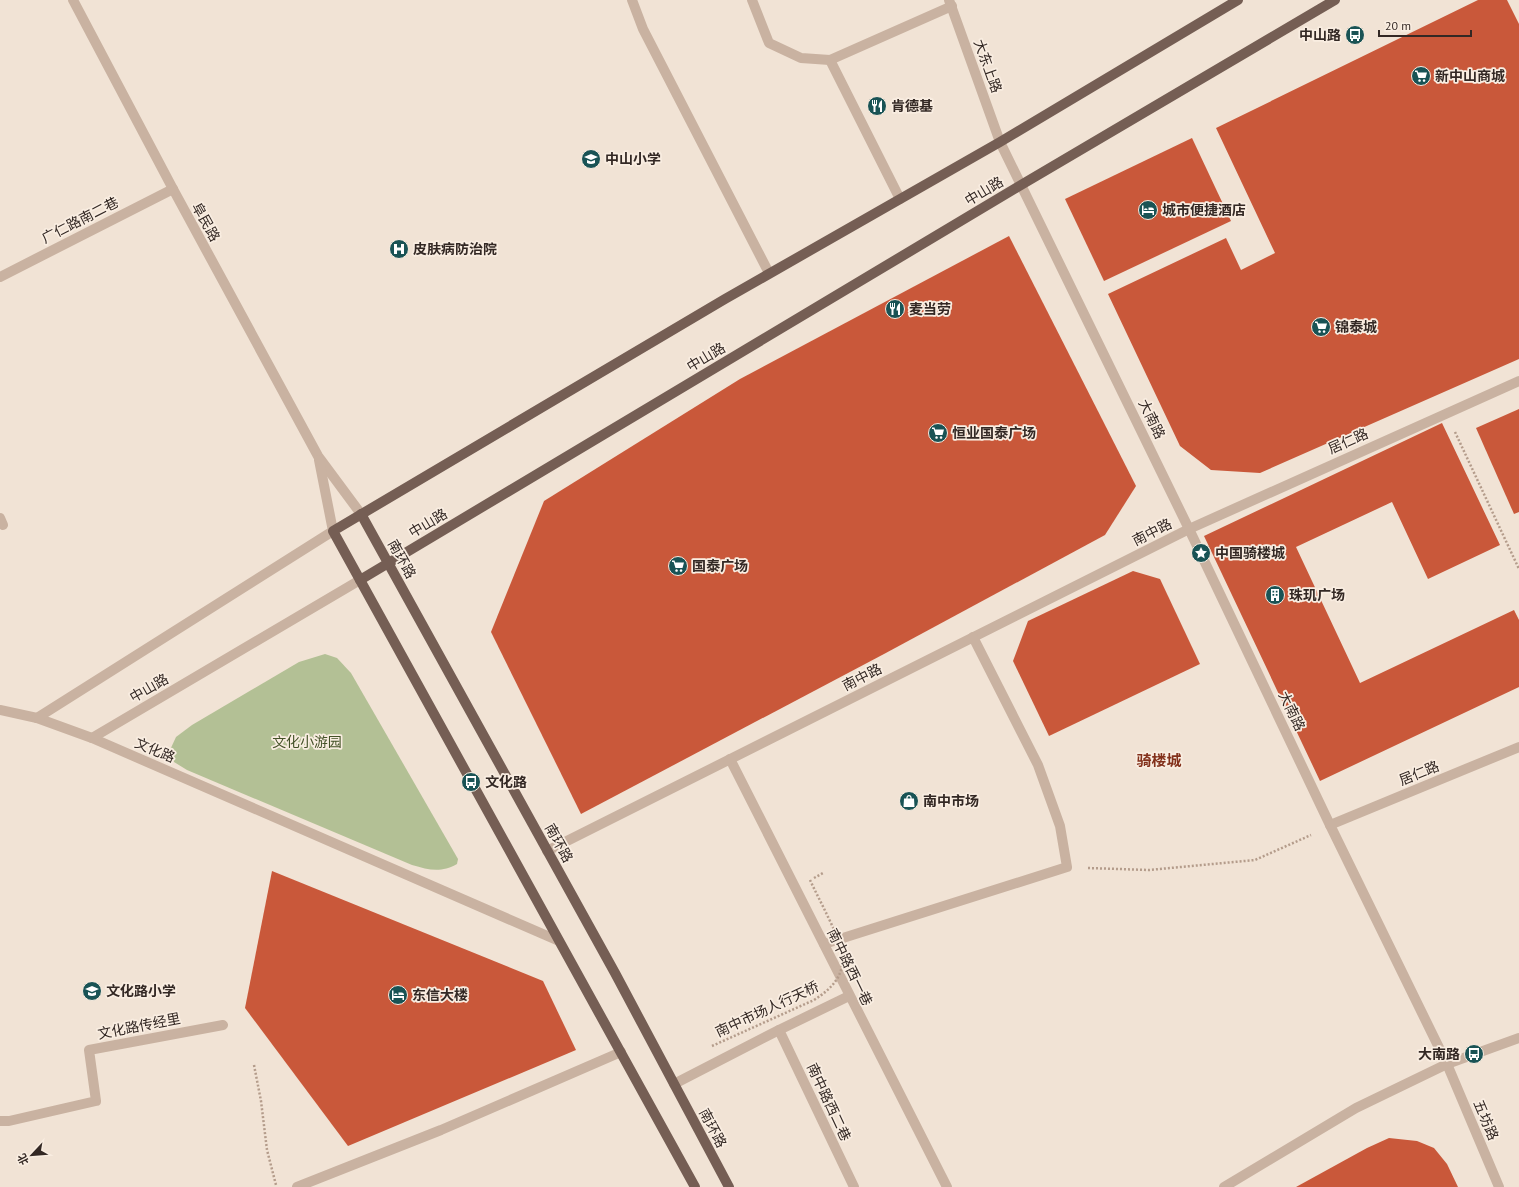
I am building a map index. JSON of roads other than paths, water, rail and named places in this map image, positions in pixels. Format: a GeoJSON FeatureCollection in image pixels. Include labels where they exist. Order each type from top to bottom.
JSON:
{"type":"FeatureCollection","features":[{"type":"Feature","properties":{"kind":"main road"},"geometry":{"type":"LineString","coordinates":[[694,1187],[334,531],[769,273],[1000,142],[1238,0]]}},
{"type":"Feature","properties":{"kind":"main road","name":"中山路"},"geometry":{"type":"LineString","coordinates":[[360,580],[1335,0]]}},
{"type":"Feature","properties":{"kind":"main road","name":"南环路"},"geometry":{"type":"LineString","coordinates":[[361,514],[547,851],[729,1187]]}},
{"type":"Feature","properties":{"kind":"street","name":"阜民路"},"geometry":{"type":"LineString","coordinates":[[73,0],[172,189],[318,456]]}},
{"type":"Feature","properties":{"kind":"street"},"geometry":{"type":"LineString","coordinates":[[632,0],[643,29],[769,273]]}},
{"type":"Feature","properties":{"kind":"street"},"geometry":{"type":"LineString","coordinates":[[752,0],[769,43],[801,58],[830,60],[950,3]]}},
{"type":"Feature","properties":{"kind":"street","name":"大东上路"},"geometry":{"type":"LineString","coordinates":[[950,3],[1000,142]]}},
{"type":"Feature","properties":{"kind":"street"},"geometry":{"type":"LineString","coordinates":[[830,60],[900,199]]}},
{"type":"Feature","properties":{"kind":"street","name":"大南路"},"geometry":{"type":"LineString","coordinates":[[1000,142],[1190,528],[1330,825],[1447,1064]]}},
{"type":"Feature","properties":{"kind":"street","name":"广仁路南二巷"},"geometry":{"type":"LineString","coordinates":[[0,277],[172,189]]}},
{"type":"Feature","properties":{"kind":"street","name":"居仁路"},"geometry":{"type":"LineString","coordinates":[[1190,528],[1519,381]]}},
{"type":"Feature","properties":{"kind":"street"},"geometry":{"type":"LineString","coordinates":[[318,456],[361,514]]}},
{"type":"Feature","properties":{"kind":"street"},"geometry":{"type":"LineString","coordinates":[[0,710],[37,718],[334,531],[318,456]]}},
{"type":"Feature","properties":{"kind":"street","name":"南中路"},"geometry":{"type":"LineString","coordinates":[[547,851],[1190,528]]}},
{"type":"Feature","properties":{"kind":"street","name":"中山路"},"geometry":{"type":"LineString","coordinates":[[92,738],[360,580]]}},
{"type":"Feature","properties":{"kind":"street"},"geometry":{"type":"LineString","coordinates":[[824,944],[1067,867],[1060,826],[1038,765],[973,637]]}},
{"type":"Feature","properties":{"kind":"street","name":"文化路"},"geometry":{"type":"LineString","coordinates":[[37,718],[92,738],[559,941]]}},
{"type":"Feature","properties":{"kind":"street","name":"居仁路"},"geometry":{"type":"LineString","coordinates":[[1330,825],[1519,747]]}},
{"type":"Feature","properties":{"kind":"street","name":"南中路西一巷"},"geometry":{"type":"LineString","coordinates":[[730,759],[947,1187]]}},
{"type":"Feature","properties":{"kind":"street"},"geometry":{"type":"LineString","coordinates":[[674,1084],[849,996]]}},
{"type":"Feature","properties":{"kind":"street","name":"文化路传经里"},"geometry":{"type":"LineString","coordinates":[[0,1122],[96,1101],[89,1050],[223,1025]]}},
{"type":"Feature","properties":{"kind":"street","name":"南中路西二巷"},"geometry":{"type":"LineString","coordinates":[[780,1030],[854,1187]]}},
{"type":"Feature","properties":{"kind":"street"},"geometry":{"type":"LineString","coordinates":[[1224,1187],[1356,1108],[1447,1064],[1519,1038]]}},
{"type":"Feature","properties":{"kind":"street"},"geometry":{"type":"LineString","coordinates":[[296,1187],[441,1130],[620,1052]]}},
{"type":"Feature","properties":{"kind":"street","name":"五坊路"},"geometry":{"type":"LineString","coordinates":[[1447,1064],[1499,1187]]}},
{"type":"Feature","properties":{"kind":"place","name":"中山路"},"geometry":{"type":"Point","coordinates":[1355,35]}},
{"type":"Feature","properties":{"kind":"place","name":"新中山商城"},"geometry":{"type":"Point","coordinates":[1421,76]}},
{"type":"Feature","properties":{"kind":"place","name":"肯德基"},"geometry":{"type":"Point","coordinates":[877,106]}},
{"type":"Feature","properties":{"kind":"place","name":"中山小学"},"geometry":{"type":"Point","coordinates":[591,159]}},
{"type":"Feature","properties":{"kind":"place","name":"城市便捷酒店"},"geometry":{"type":"Point","coordinates":[1148,210]}},
{"type":"Feature","properties":{"kind":"place","name":"皮肤病防治院"},"geometry":{"type":"Point","coordinates":[399,249]}},
{"type":"Feature","properties":{"kind":"place","name":"麦当劳"},"geometry":{"type":"Point","coordinates":[895,309]}},
{"type":"Feature","properties":{"kind":"place","name":"锦泰城"},"geometry":{"type":"Point","coordinates":[1321,327]}},
{"type":"Feature","properties":{"kind":"place","name":"恒业国泰广场"},"geometry":{"type":"Point","coordinates":[938,433]}},
{"type":"Feature","properties":{"kind":"place","name":"中国骑楼城"},"geometry":{"type":"Point","coordinates":[1201,553]}},
{"type":"Feature","properties":{"kind":"place","name":"国泰广场"},"geometry":{"type":"Point","coordinates":[678,566]}},
{"type":"Feature","properties":{"kind":"place","name":"珠玑广场"},"geometry":{"type":"Point","coordinates":[1275,595]}},
{"type":"Feature","properties":{"kind":"place","name":"文化路"},"geometry":{"type":"Point","coordinates":[471,782]}},
{"type":"Feature","properties":{"kind":"place","name":"南中市场"},"geometry":{"type":"Point","coordinates":[909,801]}},
{"type":"Feature","properties":{"kind":"place","name":"文化路小学"},"geometry":{"type":"Point","coordinates":[92,991]}},
{"type":"Feature","properties":{"kind":"place","name":"东信大楼"},"geometry":{"type":"Point","coordinates":[398,995]}},
{"type":"Feature","properties":{"kind":"place","name":"大南路"},"geometry":{"type":"Point","coordinates":[1474,1054]}},
{"type":"Feature","properties":{"kind":"district","name":"骑楼城"},"geometry":{"type":"Point","coordinates":[1159,760]}},
{"type":"Feature","properties":{"kind":"park label","name":"文化小游园"},"geometry":{"type":"Point","coordinates":[307,742]}}]}
